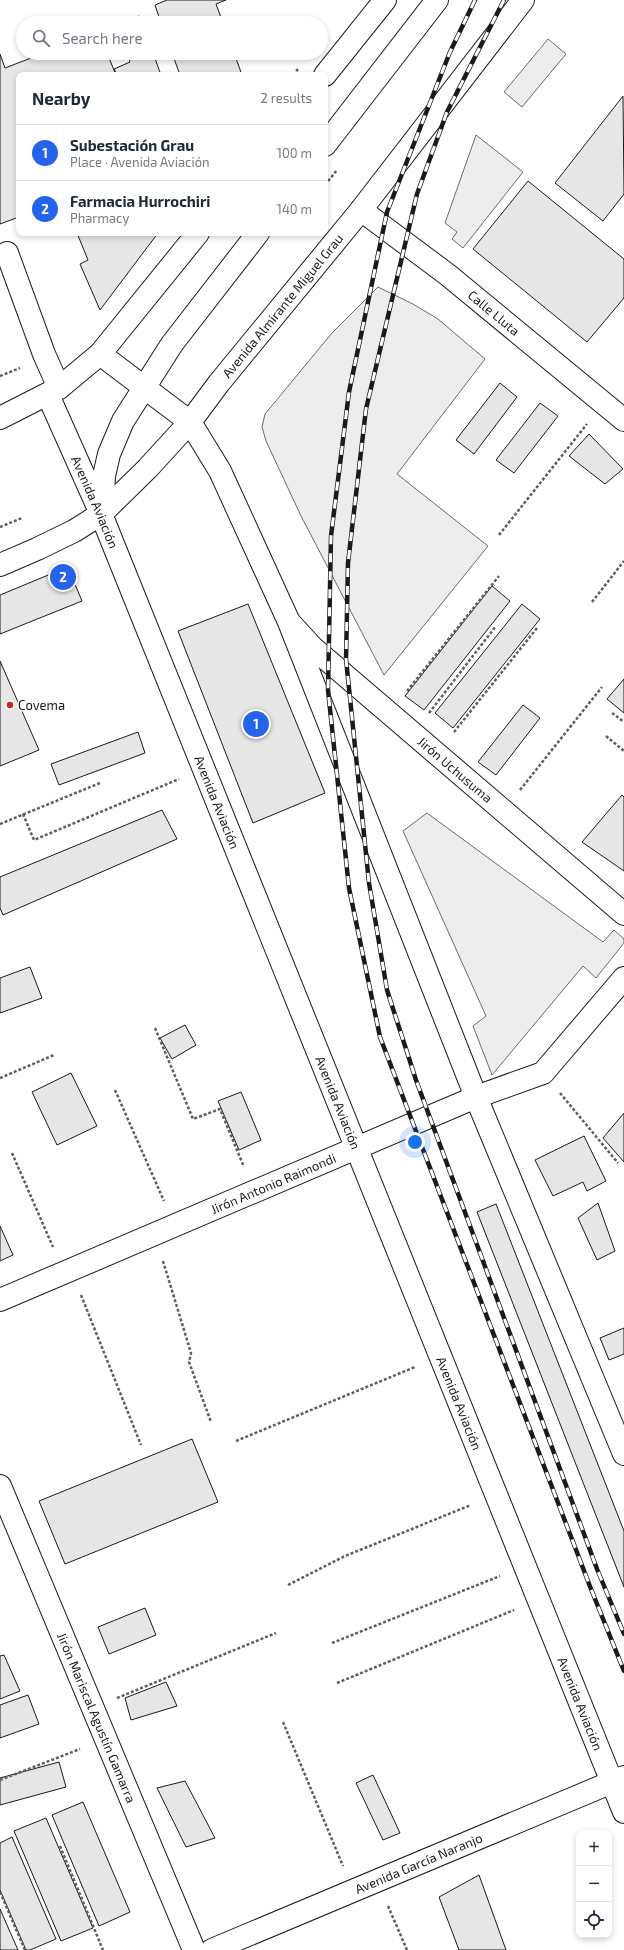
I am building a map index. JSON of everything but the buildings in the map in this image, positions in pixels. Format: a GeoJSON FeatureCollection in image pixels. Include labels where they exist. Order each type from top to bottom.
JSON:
{"type":"FeatureCollection","features":[{"type":"Feature","properties":{"kind":"main road"},"geometry":{"type":"LineString","coordinates":[[327,72],[385,0]]}},
{"type":"Feature","properties":{"kind":"main road"},"geometry":{"type":"LineString","coordinates":[[328,141],[437,0]]}},
{"type":"Feature","properties":{"kind":"main road","name":"Avenida Almirante Miguel Grau"},"geometry":{"type":"LineString","coordinates":[[0,565],[55,540],[101,514],[148,468],[190,422],[219,384],[361,210],[523,0]]}},
{"type":"Feature","properties":{"kind":"main road","name":"Calle Lluta"},"geometry":{"type":"LineString","coordinates":[[361,210],[448,275],[624,420]]}},
{"type":"Feature","properties":{"kind":"main road"},"geometry":{"type":"LineString","coordinates":[[0,418],[53,391],[100,354],[196,236]]}},
{"type":"Feature","properties":{"kind":"main road"},"geometry":{"type":"LineString","coordinates":[[101,514],[104,476],[109,454],[123,421],[172,344],[256,236]]}},
{"type":"Feature","properties":{"kind":"main road","name":"Avenida Aviación"},"geometry":{"type":"LineString","coordinates":[[8,253],[46,358],[53,391],[101,514],[525,1566],[618,1779],[624,1812]]}},
{"type":"Feature","properties":{"kind":"main road"},"geometry":{"type":"LineString","coordinates":[[100,354],[190,422],[220,471],[289,622],[476,1097],[624,1454]]}},
{"type":"Feature","properties":{"kind":"main road","name":"Jirón Uchusuma"},"geometry":{"type":"LineString","coordinates":[[289,622],[312,647],[388,714],[624,914]]}},
{"type":"Feature","properties":{"kind":"main road","name":"Jirón Antonio Raimondi"},"geometry":{"type":"LineString","coordinates":[[0,1300],[356,1147],[476,1097],[543,1073],[624,978]]}},
{"type":"Feature","properties":{"kind":"main road","name":"Jirón Mariscal Agustín Gamarra"},"geometry":{"type":"LineString","coordinates":[[0,1486],[194,1950]]}},
{"type":"Feature","properties":{"kind":"main road","name":"Avenida García Naranjo"},"geometry":{"type":"LineString","coordinates":[[212,1950],[618,1779]]}},
{"type":"Feature","properties":{"kind":"path"},"geometry":{"type":"LineString","coordinates":[[0,376],[46,358]]}},
{"type":"Feature","properties":{"kind":"path"},"geometry":{"type":"LineString","coordinates":[[499,535],[604,404]]}},
{"type":"Feature","properties":{"kind":"path"},"geometry":{"type":"LineString","coordinates":[[0,527],[22,518]]}},
{"type":"Feature","properties":{"kind":"path"},"geometry":{"type":"LineString","coordinates":[[592,602],[624,561]]}},
{"type":"Feature","properties":{"kind":"path"},"geometry":{"type":"LineString","coordinates":[[388,714],[499,576]]}},
{"type":"Feature","properties":{"kind":"path"},"geometry":{"type":"LineString","coordinates":[[413,734],[496,626]]}},
{"type":"Feature","properties":{"kind":"path"},"geometry":{"type":"LineString","coordinates":[[436,754],[537,628]]}},
{"type":"Feature","properties":{"kind":"path"},"geometry":{"type":"LineString","coordinates":[[503,811],[602,688]]}},
{"type":"Feature","properties":{"kind":"path"},"geometry":{"type":"LineString","coordinates":[[612,713],[624,722]]}},
{"type":"Feature","properties":{"kind":"path"},"geometry":{"type":"LineString","coordinates":[[606,736],[624,751]]}},
{"type":"Feature","properties":{"kind":"path"},"geometry":{"type":"LineString","coordinates":[[23,814],[34,840],[204,768]]}},
{"type":"Feature","properties":{"kind":"path"},"geometry":{"type":"LineString","coordinates":[[0,824],[100,784]]}},
{"type":"Feature","properties":{"kind":"path"},"geometry":{"type":"LineString","coordinates":[[155,1028],[193,1120],[220,1109],[254,1191]]}},
{"type":"Feature","properties":{"kind":"path"},"geometry":{"type":"LineString","coordinates":[[0,1078],[54,1056]]}},
{"type":"Feature","properties":{"kind":"path"},"geometry":{"type":"LineString","coordinates":[[543,1073],[618,1163]]}},
{"type":"Feature","properties":{"kind":"path"},"geometry":{"type":"LineString","coordinates":[[115,1090],[175,1225]]}},
{"type":"Feature","properties":{"kind":"path"},"geometry":{"type":"LineString","coordinates":[[12,1152],[67,1271],[141,1445]]}},
{"type":"Feature","properties":{"kind":"path"},"geometry":{"type":"LineString","coordinates":[[155,1234],[191,1353],[189,1362],[211,1422]]}},
{"type":"Feature","properties":{"kind":"path"},"geometry":{"type":"LineString","coordinates":[[236,1440],[440,1356]]}},
{"type":"Feature","properties":{"kind":"path"},"geometry":{"type":"LineString","coordinates":[[288,1585],[345,1556],[496,1495]]}},
{"type":"Feature","properties":{"kind":"path"},"geometry":{"type":"LineString","coordinates":[[332,1643],[525,1566]]}},
{"type":"Feature","properties":{"kind":"path"},"geometry":{"type":"LineString","coordinates":[[337,1683],[539,1600]]}},
{"type":"Feature","properties":{"kind":"path"},"geometry":{"type":"LineString","coordinates":[[93,1708],[276,1632]]}},
{"type":"Feature","properties":{"kind":"path"},"geometry":{"type":"LineString","coordinates":[[283,1722],[353,1891]]}},
{"type":"Feature","properties":{"kind":"path"},"geometry":{"type":"LineString","coordinates":[[0,1780],[106,1739]]}},
{"type":"Feature","properties":{"kind":"path"},"geometry":{"type":"LineString","coordinates":[[60,1846],[103,1950]]}},
{"type":"Feature","properties":{"kind":"path"},"geometry":{"type":"LineString","coordinates":[[378,1880],[406,1950]]}},
{"type":"Feature","properties":{"kind":"path"},"geometry":{"type":"LineString","coordinates":[[0,1892],[25,1950]]}},
{"type":"Feature","properties":{"kind":"shaded area"},"geometry":{"type":"Polygon","coordinates":[[[548,39],[566,54],[522,107],[504,92],[548,39]]]}},
{"type":"Feature","properties":{"kind":"shaded area"},"geometry":{"type":"Polygon","coordinates":[[[476,135],[523,172],[463,248],[452,239],[457,232],[445,223],[476,135]]]}},
{"type":"Feature","properties":{"kind":"shaded area"},"geometry":{"type":"Polygon","coordinates":[[[378,287],[413,304],[438,319],[485,359],[397,474],[488,546],[384,675],[301,516],[266,441],[262,427],[265,414],[332,333],[378,287]]]}},
{"type":"Feature","properties":{"kind":"shaded area"},"geometry":{"type":"Polygon","coordinates":[[[427,813],[603,942],[614,930],[624,939],[624,943],[596,978],[583,966],[492,1075],[473,1026],[486,1016],[403,831],[427,813]]]}},
{"type":"Feature","properties":{"kind":"railway"},"geometry":{"type":"LineString","coordinates":[[475,0],[450,52],[387,212],[349,392],[331,536],[328,690],[349,888],[380,1037],[591,1589],[624,1671]]}},
{"type":"Feature","properties":{"kind":"railway"},"geometry":{"type":"LineString","coordinates":[[504,0],[447,112],[417,194],[366,409],[348,563],[346,659],[369,883],[387,990],[416,1080],[597,1569],[624,1634]]}},
{"type":"Feature","properties":{"kind":"place","name":"Farmacia Hurrochiri"},"geometry":{"type":"Point","coordinates":[63,577]}},
{"type":"Feature","properties":{"kind":"place","name":"Covema"},"geometry":{"type":"Point","coordinates":[10,705]}},
{"type":"Feature","properties":{"kind":"place","name":"Subestación Grau"},"geometry":{"type":"Point","coordinates":[256,724]}}]}
